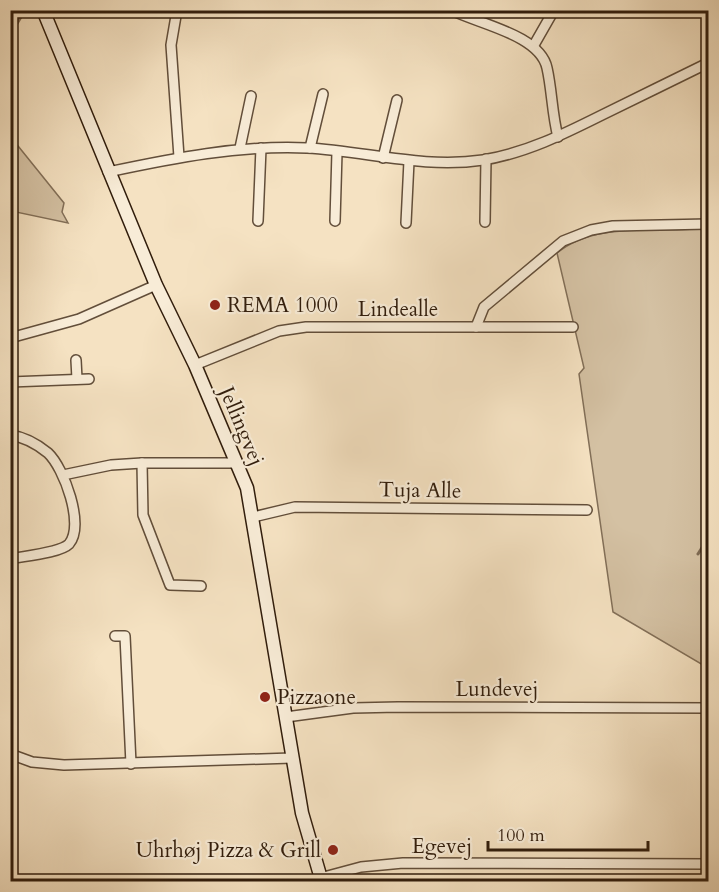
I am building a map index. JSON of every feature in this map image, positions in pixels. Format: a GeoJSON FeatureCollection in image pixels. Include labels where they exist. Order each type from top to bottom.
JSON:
{"type":"FeatureCollection","features":[{"type":"Feature","properties":{"kind":"main road","name":"Jellingvej"},"geometry":{"type":"LineString","coordinates":[[43,10],[156,285],[195,365],[248,488],[292,758],[308,840],[321,880]]}},
{"type":"Feature","properties":{"kind":"street"},"geometry":{"type":"LineString","coordinates":[[177,10],[171,45],[179,157]]}},
{"type":"Feature","properties":{"kind":"street"},"geometry":{"type":"LineString","coordinates":[[451,10],[534,45],[544,57],[547,68],[558,136]]}},
{"type":"Feature","properties":{"kind":"street"},"geometry":{"type":"LineString","coordinates":[[534,45],[554,10]]}},
{"type":"Feature","properties":{"kind":"street"},"geometry":{"type":"LineString","coordinates":[[108,172],[179,157],[261,147],[310,148],[409,161],[443,163],[486,159],[520,152],[558,136],[708,63]]}},
{"type":"Feature","properties":{"kind":"street"},"geometry":{"type":"LineString","coordinates":[[310,148],[323,94]]}},
{"type":"Feature","properties":{"kind":"street"},"geometry":{"type":"LineString","coordinates":[[240,148],[251,96]]}},
{"type":"Feature","properties":{"kind":"street"},"geometry":{"type":"LineString","coordinates":[[383,158],[397,100]]}},
{"type":"Feature","properties":{"kind":"street"},"geometry":{"type":"LineString","coordinates":[[258,220],[261,147]]}},
{"type":"Feature","properties":{"kind":"street"},"geometry":{"type":"LineString","coordinates":[[335,221],[337,152]]}},
{"type":"Feature","properties":{"kind":"street"},"geometry":{"type":"LineString","coordinates":[[485,222],[486,159]]}},
{"type":"Feature","properties":{"kind":"street"},"geometry":{"type":"LineString","coordinates":[[406,223],[409,161]]}},
{"type":"Feature","properties":{"kind":"street"},"geometry":{"type":"LineString","coordinates":[[476,327],[484,307],[563,241],[591,230],[613,226],[708,224]]}},
{"type":"Feature","properties":{"kind":"street"},"geometry":{"type":"LineString","coordinates":[[10,338],[79,319],[156,285]]}},
{"type":"Feature","properties":{"kind":"street","name":"Lindealle"},"geometry":{"type":"LineString","coordinates":[[195,365],[257,338],[288,329],[328,326],[573,327]]}},
{"type":"Feature","properties":{"kind":"street"},"geometry":{"type":"LineString","coordinates":[[76,360],[77,379]]}},
{"type":"Feature","properties":{"kind":"street"},"geometry":{"type":"LineString","coordinates":[[10,382],[89,379]]}},
{"type":"Feature","properties":{"kind":"street"},"geometry":{"type":"LineString","coordinates":[[10,435],[33,442],[49,454],[63,475],[75,515],[74,532],[69,543],[62,549],[10,559]]}},
{"type":"Feature","properties":{"kind":"street"},"geometry":{"type":"LineString","coordinates":[[142,463],[143,515],[170,585],[201,586]]}},
{"type":"Feature","properties":{"kind":"street"},"geometry":{"type":"LineString","coordinates":[[63,475],[111,465],[238,463]]}},
{"type":"Feature","properties":{"kind":"street","name":"Tuja Alle"},"geometry":{"type":"LineString","coordinates":[[254,517],[295,507],[587,510]]}},
{"type":"Feature","properties":{"kind":"street"},"geometry":{"type":"LineString","coordinates":[[115,636],[125,636],[132,764]]}},
{"type":"Feature","properties":{"kind":"street","name":"Lundevej"},"geometry":{"type":"LineString","coordinates":[[286,717],[353,708],[398,707],[708,708]]}},
{"type":"Feature","properties":{"kind":"street"},"geometry":{"type":"LineString","coordinates":[[10,754],[46,764],[132,764],[292,758]]}},
{"type":"Feature","properties":{"kind":"street","name":"Egevej"},"geometry":{"type":"LineString","coordinates":[[321,880],[403,864],[708,864]]}},
{"type":"Feature","properties":{"kind":"shaded area"},"geometry":{"type":"Polygon","coordinates":[[[10,136],[64,203],[62,212],[68,223],[11,211],[10,136]]]}},
{"type":"Feature","properties":{"kind":"shaded area"},"geometry":{"type":"Polygon","coordinates":[[[708,228],[708,668],[613,612],[579,374],[584,368],[557,253],[573,243],[610,232],[708,228]]]}},
{"type":"Feature","properties":{"kind":"waterway"},"geometry":{"type":"LineString","coordinates":[[10,35],[24,12]]}},
{"type":"Feature","properties":{"kind":"waterway"},"geometry":{"type":"LineString","coordinates":[[698,554],[708,538]]}},
{"type":"Feature","properties":{"kind":"place","name":"REMA 1000"},"geometry":{"type":"Point","coordinates":[215,305]}},
{"type":"Feature","properties":{"kind":"place","name":"Pizzaone"},"geometry":{"type":"Point","coordinates":[265,697]}},
{"type":"Feature","properties":{"kind":"place","name":"Uhrhøj Pizza & Grill"},"geometry":{"type":"Point","coordinates":[333,850]}}]}
